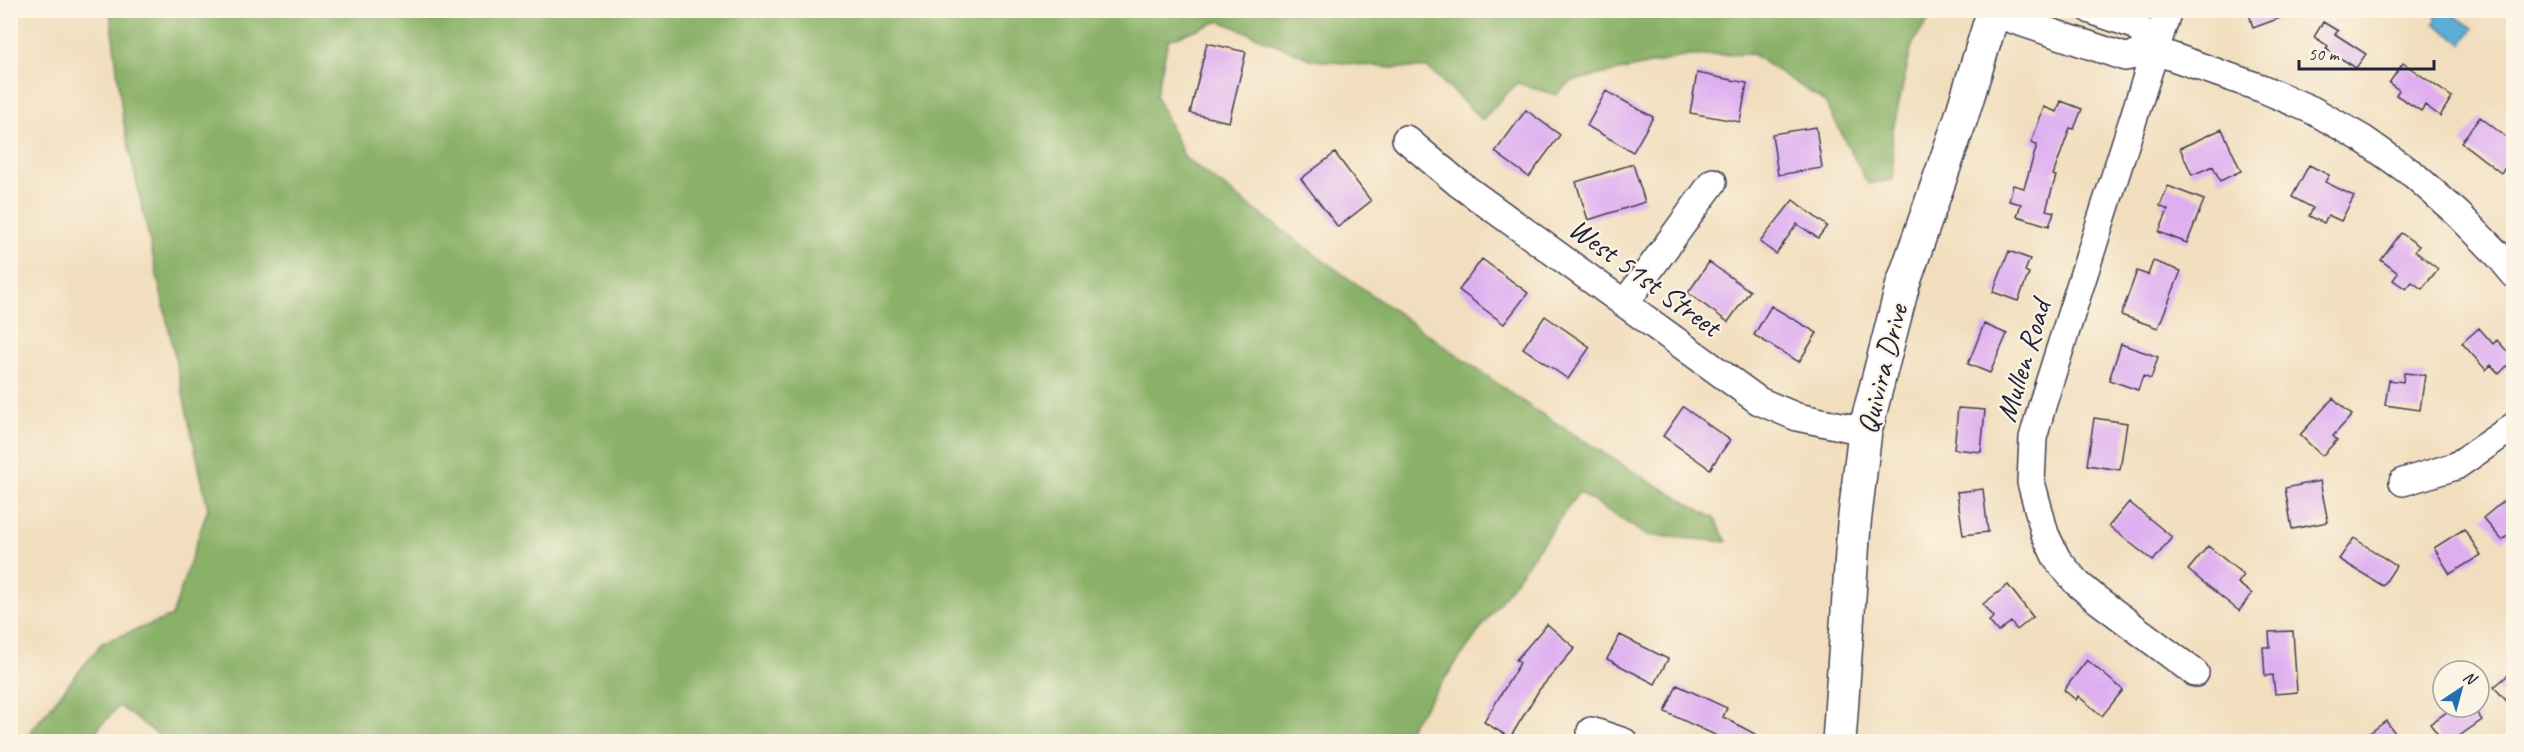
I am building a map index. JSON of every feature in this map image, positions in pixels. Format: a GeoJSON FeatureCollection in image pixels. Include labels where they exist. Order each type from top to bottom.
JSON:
{"type":"FeatureCollection","features":[{"type":"Feature","properties":{"kind":"main road","name":"Quivira Drive"},"geometry":{"type":"LineString","coordinates":[[1839,741],[1854,524],[1865,431],[1903,284],[1961,117],[1994,12]]}},
{"type":"Feature","properties":{"kind":"street"},"geometry":{"type":"LineString","coordinates":[[2091,10],[2137,26],[2156,51]]}},
{"type":"Feature","properties":{"kind":"street","name":"Mullen Road"},"geometry":{"type":"LineString","coordinates":[[2168,10],[2043,399],[2033,438],[2031,483],[2045,534],[2057,559],[2077,583],[2196,673]]}},
{"type":"Feature","properties":{"kind":"street"},"geometry":{"type":"LineString","coordinates":[[1994,12],[2125,57],[2156,51],[2261,88],[2312,110],[2363,139],[2414,175],[2458,214],[2514,274]]}},
{"type":"Feature","properties":{"kind":"street","name":"West 51st Street"},"geometry":{"type":"LineString","coordinates":[[1406,139],[1458,183],[1759,401],[1797,417],[1865,431]]}},
{"type":"Feature","properties":{"kind":"street"},"geometry":{"type":"LineString","coordinates":[[1625,303],[1713,182]]}},
{"type":"Feature","properties":{"kind":"street"},"geometry":{"type":"LineString","coordinates":[[2403,482],[2456,466],[2514,426]]}},
{"type":"Feature","properties":{"kind":"street"},"geometry":{"type":"LineString","coordinates":[[1591,731],[1624,741]]}},
{"type":"Feature","properties":{"kind":"green space"},"geometry":{"type":"Polygon","coordinates":[[[110,10],[1934,11],[1912,45],[1892,133],[1893,180],[1868,184],[1825,102],[1752,54],[1688,56],[1572,81],[1556,95],[1517,83],[1482,120],[1428,68],[1391,68],[1313,60],[1220,21],[1168,40],[1156,96],[1185,158],[1317,256],[1535,410],[1645,479],[1714,518],[1727,542],[1646,535],[1579,492],[1400,741],[168,742],[119,706],[86,741],[23,741],[102,643],[172,616],[208,508],[123,120],[110,10]]]}},
{"type":"Feature","properties":{"kind":"water"},"geometry":{"type":"Polygon","coordinates":[[[2439,11],[2448,11],[2473,28],[2462,44],[2434,23],[2439,11]]]}},
{"type":"Feature","properties":{"kind":"building"},"geometry":{"type":"Polygon","coordinates":[[[2248,10],[2296,10],[2296,12],[2253,28],[2248,10]]]}},
{"type":"Feature","properties":{"kind":"building"},"geometry":{"type":"Polygon","coordinates":[[[2323,22],[2338,31],[2335,34],[2366,54],[2356,68],[2326,49],[2328,46],[2314,37],[2323,22]]]}},
{"type":"Feature","properties":{"kind":"building"},"geometry":{"type":"Polygon","coordinates":[[[1207,43],[1246,52],[1229,122],[1190,113],[1207,43]]]}},
{"type":"Feature","properties":{"kind":"building"},"geometry":{"type":"Polygon","coordinates":[[[2403,63],[2452,97],[2440,116],[2425,105],[2421,111],[2396,95],[2399,90],[2389,83],[2403,63]]]}},
{"type":"Feature","properties":{"kind":"building"},"geometry":{"type":"Polygon","coordinates":[[[1697,73],[1747,83],[1740,122],[1690,113],[1697,73]]]}},
{"type":"Feature","properties":{"kind":"building"},"geometry":{"type":"Polygon","coordinates":[[[1606,91],[1653,117],[1633,152],[1587,126],[1606,91]]]}},
{"type":"Feature","properties":{"kind":"building"},"geometry":{"type":"Polygon","coordinates":[[[2061,101],[2082,109],[2074,129],[2070,128],[2053,175],[2056,176],[2046,210],[2054,212],[2049,226],[2017,216],[2021,204],[2009,201],[2013,185],[2024,188],[2037,145],[2031,143],[2044,107],[2057,112],[2061,101]]]}},
{"type":"Feature","properties":{"kind":"building"},"geometry":{"type":"Polygon","coordinates":[[[1526,110],[1560,135],[1529,177],[1495,152],[1526,110]]]}},
{"type":"Feature","properties":{"kind":"building"},"geometry":{"type":"Polygon","coordinates":[[[2480,117],[2514,143],[2514,157],[2501,173],[2461,142],[2480,117]]]}},
{"type":"Feature","properties":{"kind":"building"},"geometry":{"type":"Polygon","coordinates":[[[1816,127],[1822,168],[1778,175],[1772,134],[1816,127]]]}},
{"type":"Feature","properties":{"kind":"building"},"geometry":{"type":"Polygon","coordinates":[[[2222,129],[2241,171],[2220,181],[2213,166],[2192,175],[2180,148],[2222,129]]]}},
{"type":"Feature","properties":{"kind":"building"},"geometry":{"type":"Polygon","coordinates":[[[1335,153],[1371,201],[1338,227],[1301,179],[1335,153]]]}},
{"type":"Feature","properties":{"kind":"building"},"geometry":{"type":"Polygon","coordinates":[[[1633,164],[1645,202],[1588,220],[1576,182],[1633,164]]]}},
{"type":"Feature","properties":{"kind":"building"},"geometry":{"type":"Polygon","coordinates":[[[2309,165],[2329,175],[2325,182],[2354,196],[2341,221],[2328,215],[2324,223],[2309,216],[2313,208],[2292,197],[2309,165]]]}},
{"type":"Feature","properties":{"kind":"building"},"geometry":{"type":"Polygon","coordinates":[[[2168,186],[2204,200],[2187,243],[2159,232],[2168,210],[2160,206],[2168,186]]]}},
{"type":"Feature","properties":{"kind":"building"},"geometry":{"type":"Polygon","coordinates":[[[1793,200],[1827,226],[1818,238],[1797,224],[1776,254],[1760,242],[1793,200]]]}},
{"type":"Feature","properties":{"kind":"building"},"geometry":{"type":"Polygon","coordinates":[[[2401,233],[2419,246],[2415,251],[2438,269],[2422,289],[2412,282],[2406,289],[2393,280],[2398,273],[2381,260],[2401,233]]]}},
{"type":"Feature","properties":{"kind":"building"},"geometry":{"type":"Polygon","coordinates":[[[2009,251],[2030,259],[2025,271],[2029,273],[2018,301],[1993,292],[2009,251]]]}},
{"type":"Feature","properties":{"kind":"building"},"geometry":{"type":"Polygon","coordinates":[[[1482,259],[1528,293],[1504,324],[1459,290],[1482,259]]]}},
{"type":"Feature","properties":{"kind":"building"},"geometry":{"type":"Polygon","coordinates":[[[2153,261],[2181,271],[2158,328],[2121,315],[2137,271],[2148,275],[2153,261]]]}},
{"type":"Feature","properties":{"kind":"building"},"geometry":{"type":"Polygon","coordinates":[[[1709,262],[1750,291],[1728,322],[1688,293],[1709,262]]]}},
{"type":"Feature","properties":{"kind":"building"},"geometry":{"type":"Polygon","coordinates":[[[1771,306],[1817,333],[1799,362],[1754,335],[1771,306]]]}},
{"type":"Feature","properties":{"kind":"building"},"geometry":{"type":"Polygon","coordinates":[[[1545,316],[1590,347],[1568,379],[1523,348],[1545,316]]]}},
{"type":"Feature","properties":{"kind":"building"},"geometry":{"type":"Polygon","coordinates":[[[1984,324],[2007,334],[1990,373],[1968,364],[1984,324]]]}},
{"type":"Feature","properties":{"kind":"building"},"geometry":{"type":"Polygon","coordinates":[[[2479,328],[2493,344],[2497,340],[2514,359],[2499,374],[2491,365],[2486,370],[2462,343],[2479,328]]]}},
{"type":"Feature","properties":{"kind":"building"},"geometry":{"type":"Polygon","coordinates":[[[2121,344],[2158,357],[2151,379],[2143,376],[2138,390],[2109,380],[2121,344]]]}},
{"type":"Feature","properties":{"kind":"building"},"geometry":{"type":"Polygon","coordinates":[[[2404,373],[2425,375],[2420,410],[2385,405],[2389,380],[2403,382],[2404,373]]]}},
{"type":"Feature","properties":{"kind":"building"},"geometry":{"type":"Polygon","coordinates":[[[2333,398],[2352,415],[2333,436],[2337,440],[2322,456],[2300,435],[2333,398]]]}},
{"type":"Feature","properties":{"kind":"building"},"geometry":{"type":"Polygon","coordinates":[[[1683,407],[1730,440],[1710,469],[1663,436],[1683,407]]]}},
{"type":"Feature","properties":{"kind":"building"},"geometry":{"type":"Polygon","coordinates":[[[1958,408],[1985,410],[1981,452],[1954,449],[1958,408]]]}},
{"type":"Feature","properties":{"kind":"building"},"geometry":{"type":"Polygon","coordinates":[[[2094,418],[2127,423],[2120,470],[2087,465],[2094,418]]]}},
{"type":"Feature","properties":{"kind":"building"},"geometry":{"type":"Polygon","coordinates":[[[2320,481],[2328,522],[2292,529],[2285,488],[2320,481]]]}},
{"type":"Feature","properties":{"kind":"building"},"geometry":{"type":"Polygon","coordinates":[[[1983,489],[1988,532],[1963,535],[1957,492],[1983,489]]]}},
{"type":"Feature","properties":{"kind":"building"},"geometry":{"type":"Polygon","coordinates":[[[2514,492],[2514,531],[2502,540],[2483,518],[2514,492]]]}},
{"type":"Feature","properties":{"kind":"building"},"geometry":{"type":"Polygon","coordinates":[[[2129,502],[2172,537],[2153,561],[2109,526],[2129,502]]]}},
{"type":"Feature","properties":{"kind":"building"},"geometry":{"type":"Polygon","coordinates":[[[2464,529],[2481,555],[2450,574],[2434,548],[2464,529]]]}},
{"type":"Feature","properties":{"kind":"building"},"geometry":{"type":"Polygon","coordinates":[[[2354,538],[2396,566],[2383,586],[2339,559],[2354,538]]]}},
{"type":"Feature","properties":{"kind":"building"},"geometry":{"type":"Polygon","coordinates":[[[2208,546],[2244,575],[2238,583],[2252,594],[2239,611],[2188,570],[2208,546]]]}},
{"type":"Feature","properties":{"kind":"building"},"geometry":{"type":"Polygon","coordinates":[[[2008,585],[2033,617],[2017,630],[2011,622],[1998,632],[1989,621],[1994,617],[1983,604],[2008,585]]]}},
{"type":"Feature","properties":{"kind":"building"},"geometry":{"type":"Polygon","coordinates":[[[1547,624],[1575,648],[1539,690],[1510,738],[1484,722],[1520,663],[1516,660],[1547,624]]]}},
{"type":"Feature","properties":{"kind":"building"},"geometry":{"type":"Polygon","coordinates":[[[2293,631],[2297,692],[2275,694],[2273,675],[2265,676],[2263,647],[2270,647],[2269,632],[2293,631]]]}},
{"type":"Feature","properties":{"kind":"building"},"geometry":{"type":"Polygon","coordinates":[[[1620,635],[1668,659],[1655,684],[1607,659],[1620,635]]]}},
{"type":"Feature","properties":{"kind":"building"},"geometry":{"type":"Polygon","coordinates":[[[2087,660],[2123,690],[2102,716],[2078,696],[2076,700],[2064,690],[2087,660]]]}},
{"type":"Feature","properties":{"kind":"building"},"geometry":{"type":"Polygon","coordinates":[[[2514,670],[2514,709],[2494,687],[2514,670]]]}},
{"type":"Feature","properties":{"kind":"building"},"geometry":{"type":"Polygon","coordinates":[[[1677,685],[1727,708],[1723,717],[1768,741],[1728,741],[1665,712],[1677,685]]]}},
{"type":"Feature","properties":{"kind":"building"},"geometry":{"type":"Polygon","coordinates":[[[2437,719],[2482,720],[2452,741],[2443,741],[2430,724],[2437,719]]]}},
{"type":"Feature","properties":{"kind":"building"},"geometry":{"type":"Polygon","coordinates":[[[2386,721],[2401,741],[2359,741],[2386,721]]]}}]}
